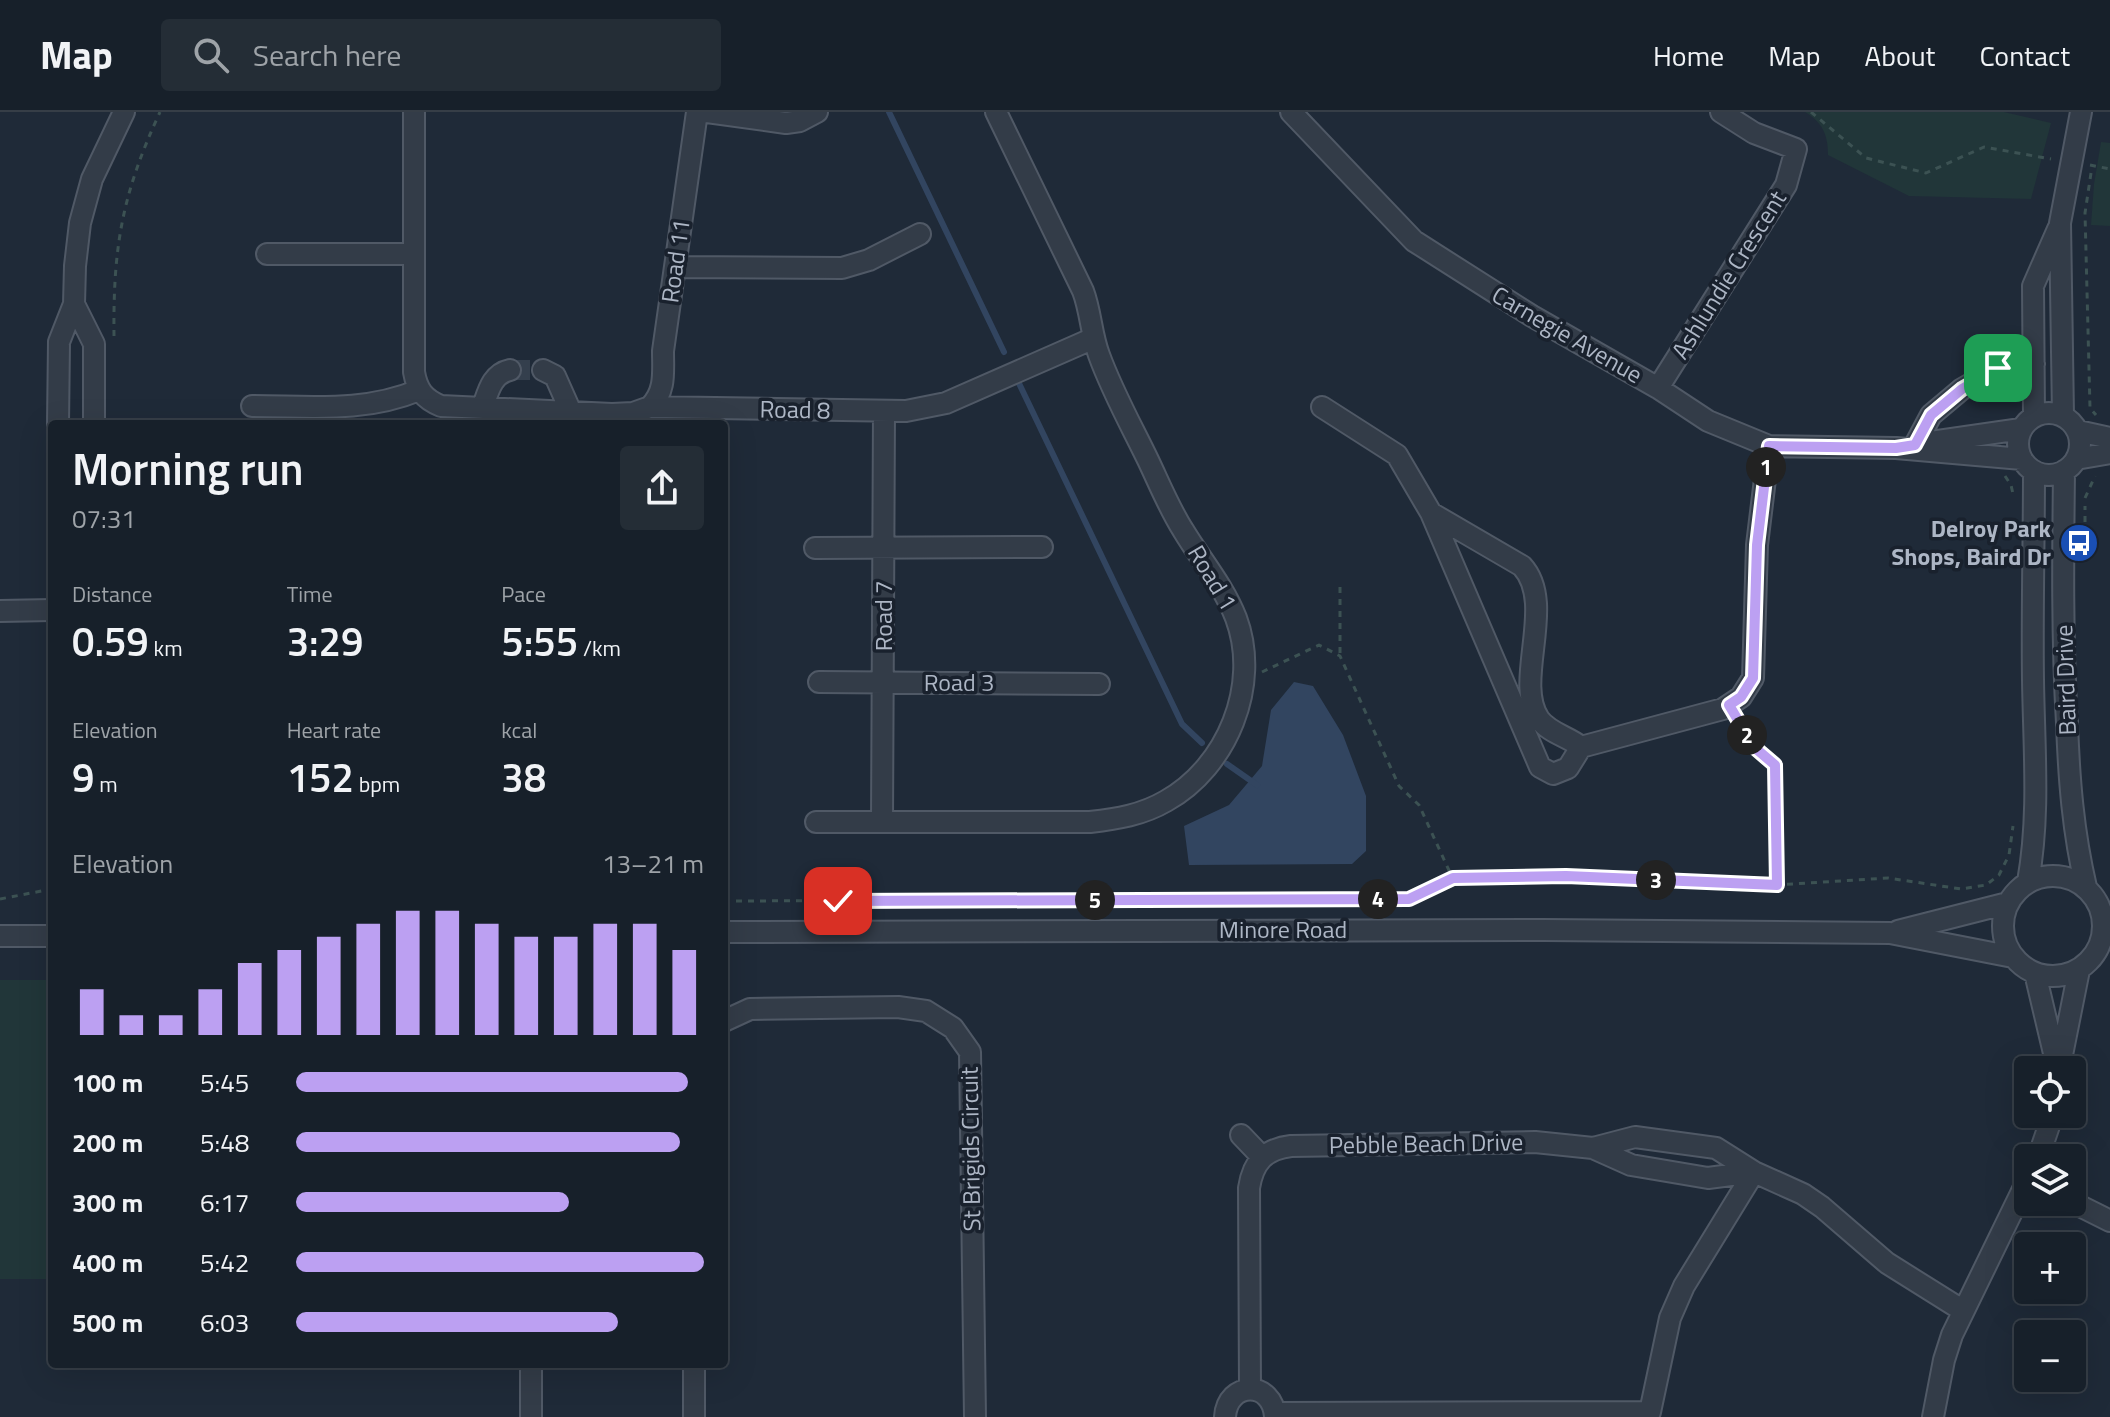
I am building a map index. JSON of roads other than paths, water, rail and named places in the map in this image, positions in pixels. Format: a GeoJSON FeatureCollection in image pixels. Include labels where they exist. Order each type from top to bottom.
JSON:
{"type":"FeatureCollection","features":[{"type":"Feature","properties":{"kind":"street"},"geometry":{"type":"LineString","coordinates":[[58,420],[59,342],[74,304],[80,223],[92,179],[124,112]]}},
{"type":"Feature","properties":{"kind":"street"},"geometry":{"type":"LineString","coordinates":[[252,406],[378,404],[419,390],[413,362],[414,112]]}},
{"type":"Feature","properties":{"kind":"street","name":"Road 11"},"geometry":{"type":"LineString","coordinates":[[650,407],[661,394],[663,385],[663,351],[697,112]]}},
{"type":"Feature","properties":{"kind":"street"},"geometry":{"type":"LineString","coordinates":[[707,112],[786,123],[800,121],[817,112]]}},
{"type":"Feature","properties":{"kind":"street","name":"Road 1"},"geometry":{"type":"LineString","coordinates":[[816,822],[1090,822],[1119,819],[1145,812],[1169,800],[1211,761],[1227,738],[1237,712],[1244,681],[1243,650],[1227,596],[1181,527],[1107,374],[1094,338],[1083,291],[996,112]]}},
{"type":"Feature","properties":{"kind":"street","name":"Carnegie Avenue"},"geometry":{"type":"LineString","coordinates":[[1291,112],[1414,241],[1708,421],[1769,446],[1905,446],[2028,465]]}},
{"type":"Feature","properties":{"kind":"street","name":"Ashlundie Crescent"},"geometry":{"type":"LineString","coordinates":[[1658,388],[1786,185],[1796,149],[1754,133],[1721,112]]}},
{"type":"Feature","properties":{"kind":"street"},"geometry":{"type":"LineString","coordinates":[[2063,415],[2060,223],[2081,112]]}},
{"type":"Feature","properties":{"kind":"street"},"geometry":{"type":"LineString","coordinates":[[2060,223],[2033,286],[2034,364],[2028,422],[2018,439],[2028,465],[2054,475],[2070,465],[2105,461]]}},
{"type":"Feature","properties":{"kind":"street"},"geometry":{"type":"LineString","coordinates":[[675,267],[842,268],[869,260],[920,234]]}},
{"type":"Feature","properties":{"kind":"street"},"geometry":{"type":"LineString","coordinates":[[267,254],[413,254]]}},
{"type":"Feature","properties":{"kind":"street"},"geometry":{"type":"LineString","coordinates":[[74,304],[94,344],[94,420]]}},
{"type":"Feature","properties":{"kind":"street","name":"Road 8"},"geometry":{"type":"LineString","coordinates":[[419,390],[431,402],[441,406],[482,409],[524,417],[571,412],[623,414],[650,407],[884,411],[928,408],[1094,338]]}},
{"type":"Feature","properties":{"kind":"street"},"geometry":{"type":"LineString","coordinates":[[1905,446],[1931,415],[1962,389],[1998,368],[2034,364]]}},
{"type":"Feature","properties":{"kind":"street"},"geometry":{"type":"LineString","coordinates":[[482,409],[493,380],[503,371],[510,370]]}},
{"type":"Feature","properties":{"kind":"street"},"geometry":{"type":"LineString","coordinates":[[543,370],[555,376],[571,412]]}},
{"type":"Feature","properties":{"kind":"street"},"geometry":{"type":"LineString","coordinates":[[1322,407],[1397,455],[1431,513],[1540,767],[1553,774],[1568,768],[1581,747],[1729,705],[1741,697],[1753,678],[1757,545],[1769,446]]}},
{"type":"Feature","properties":{"kind":"street","name":"Road 7"},"geometry":{"type":"LineString","coordinates":[[882,822],[884,411]]}},
{"type":"Feature","properties":{"kind":"street"},"geometry":{"type":"LineString","coordinates":[[2028,422],[2048,412],[2063,415],[2078,431],[2080,440],[2070,465]]}},
{"type":"Feature","properties":{"kind":"street","name":"Carnegie Avenue"},"geometry":{"type":"LineString","coordinates":[[1905,446],[2028,422]]}},
{"type":"Feature","properties":{"kind":"street"},"geometry":{"type":"LineString","coordinates":[[2078,431],[2106,431]]}},
{"type":"Feature","properties":{"kind":"street","name":"Baird Drive"},"geometry":{"type":"LineString","coordinates":[[2028,465],[2037,801],[2035,841],[2028,882]]}},
{"type":"Feature","properties":{"kind":"street","name":"Baird Drive"},"geometry":{"type":"LineString","coordinates":[[2070,465],[2064,680],[2070,803],[2086,887]]}},
{"type":"Feature","properties":{"kind":"street"},"geometry":{"type":"LineString","coordinates":[[1431,513],[1522,566],[1531,576],[1535,612],[1529,694],[1540,720],[1581,747]]}},
{"type":"Feature","properties":{"kind":"street"},"geometry":{"type":"LineString","coordinates":[[815,548],[1042,547]]}},
{"type":"Feature","properties":{"kind":"street"},"geometry":{"type":"LineString","coordinates":[[0,611],[48,610]]}},
{"type":"Feature","properties":{"kind":"street","name":"Road 3"},"geometry":{"type":"LineString","coordinates":[[819,682],[1099,684]]}},
{"type":"Feature","properties":{"kind":"street"},"geometry":{"type":"LineString","coordinates":[[2057,875],[2086,887],[2104,905],[2104,950],[2079,970],[2050,977],[2035,973],[2013,957],[2002,931],[2003,916],[2008,903],[2028,882],[2057,875]]}},
{"type":"Feature","properties":{"kind":"street","name":"Minore Road"},"geometry":{"type":"LineString","coordinates":[[1890,933],[2008,903]]}},
{"type":"Feature","properties":{"kind":"street","name":"Minore Road"},"geometry":{"type":"LineString","coordinates":[[728,932],[1545,930],[1890,933],[2013,957]]}},
{"type":"Feature","properties":{"kind":"street"},"geometry":{"type":"LineString","coordinates":[[0,936],[48,936]]}},
{"type":"Feature","properties":{"kind":"street"},"geometry":{"type":"LineString","coordinates":[[2061,1056],[2079,970]]}},
{"type":"Feature","properties":{"kind":"street"},"geometry":{"type":"LineString","coordinates":[[2035,973],[2055,1056]]}},
{"type":"Feature","properties":{"kind":"street","name":"St Brigids Circuit"},"geometry":{"type":"LineString","coordinates":[[728,1019],[750,1009],[898,1007],[926,1011],[953,1028],[970,1052],[975,1417]]}},
{"type":"Feature","properties":{"kind":"street"},"geometry":{"type":"LineString","coordinates":[[1241,1135],[1262,1157],[1255,1166],[1249,1188],[1250,1389]]}},
{"type":"Feature","properties":{"kind":"street","name":"Pebble Beach Drive"},"geometry":{"type":"LineString","coordinates":[[1262,1157],[1280,1147],[1291,1146],[1492,1141],[1593,1148],[1635,1137],[1716,1148],[1754,1172],[1803,1194],[1887,1263],[1962,1310]]}},
{"type":"Feature","properties":{"kind":"street","name":"Pebble Beach Drive"},"geometry":{"type":"LineString","coordinates":[[1593,1148],[1631,1165],[1708,1178],[1754,1172]]}},
{"type":"Feature","properties":{"kind":"street"},"geometry":{"type":"LineString","coordinates":[[1225,1417],[1230,1400],[1250,1389],[1270,1399],[1275,1415],[1650,1415],[1670,1318],[1684,1286],[1754,1172]]}},
{"type":"Feature","properties":{"kind":"street"},"geometry":{"type":"LineString","coordinates":[[1933,1417],[1944,1360],[1962,1310],[2014,1207]]}},
{"type":"Feature","properties":{"kind":"street"},"geometry":{"type":"LineString","coordinates":[[2086,1209],[2110,1221]]}},
{"type":"Feature","properties":{"kind":"street"},"geometry":{"type":"LineString","coordinates":[[531,1368],[531,1417]]}},
{"type":"Feature","properties":{"kind":"street"},"geometry":{"type":"LineString","coordinates":[[694,1368],[694,1417]]}},
{"type":"Feature","properties":{"kind":"water"},"geometry":{"type":"Polygon","coordinates":[[[1294,682],[1313,686],[1343,735],[1366,796],[1366,851],[1352,864],[1189,865],[1184,826],[1229,805],[1262,766],[1271,710],[1294,682]]]}},
{"type":"Feature","properties":{"kind":"waterway"},"geometry":{"type":"LineString","coordinates":[[889,112],[1004,352]]}},
{"type":"Feature","properties":{"kind":"waterway"},"geometry":{"type":"LineString","coordinates":[[1015,375],[1182,724],[1202,743]]}},
{"type":"Feature","properties":{"kind":"waterway"},"geometry":{"type":"LineString","coordinates":[[1227,764],[1257,785]]}},
{"type":"Feature","properties":{"kind":"tunnel"},"geometry":{"type":"LineString","coordinates":[[510,370],[543,370]]}},
{"type":"Feature","properties":{"kind":"place","name":"Delroy Park Shops, Baird Dr"},"geometry":{"type":"Point","coordinates":[2079,543]}}]}
